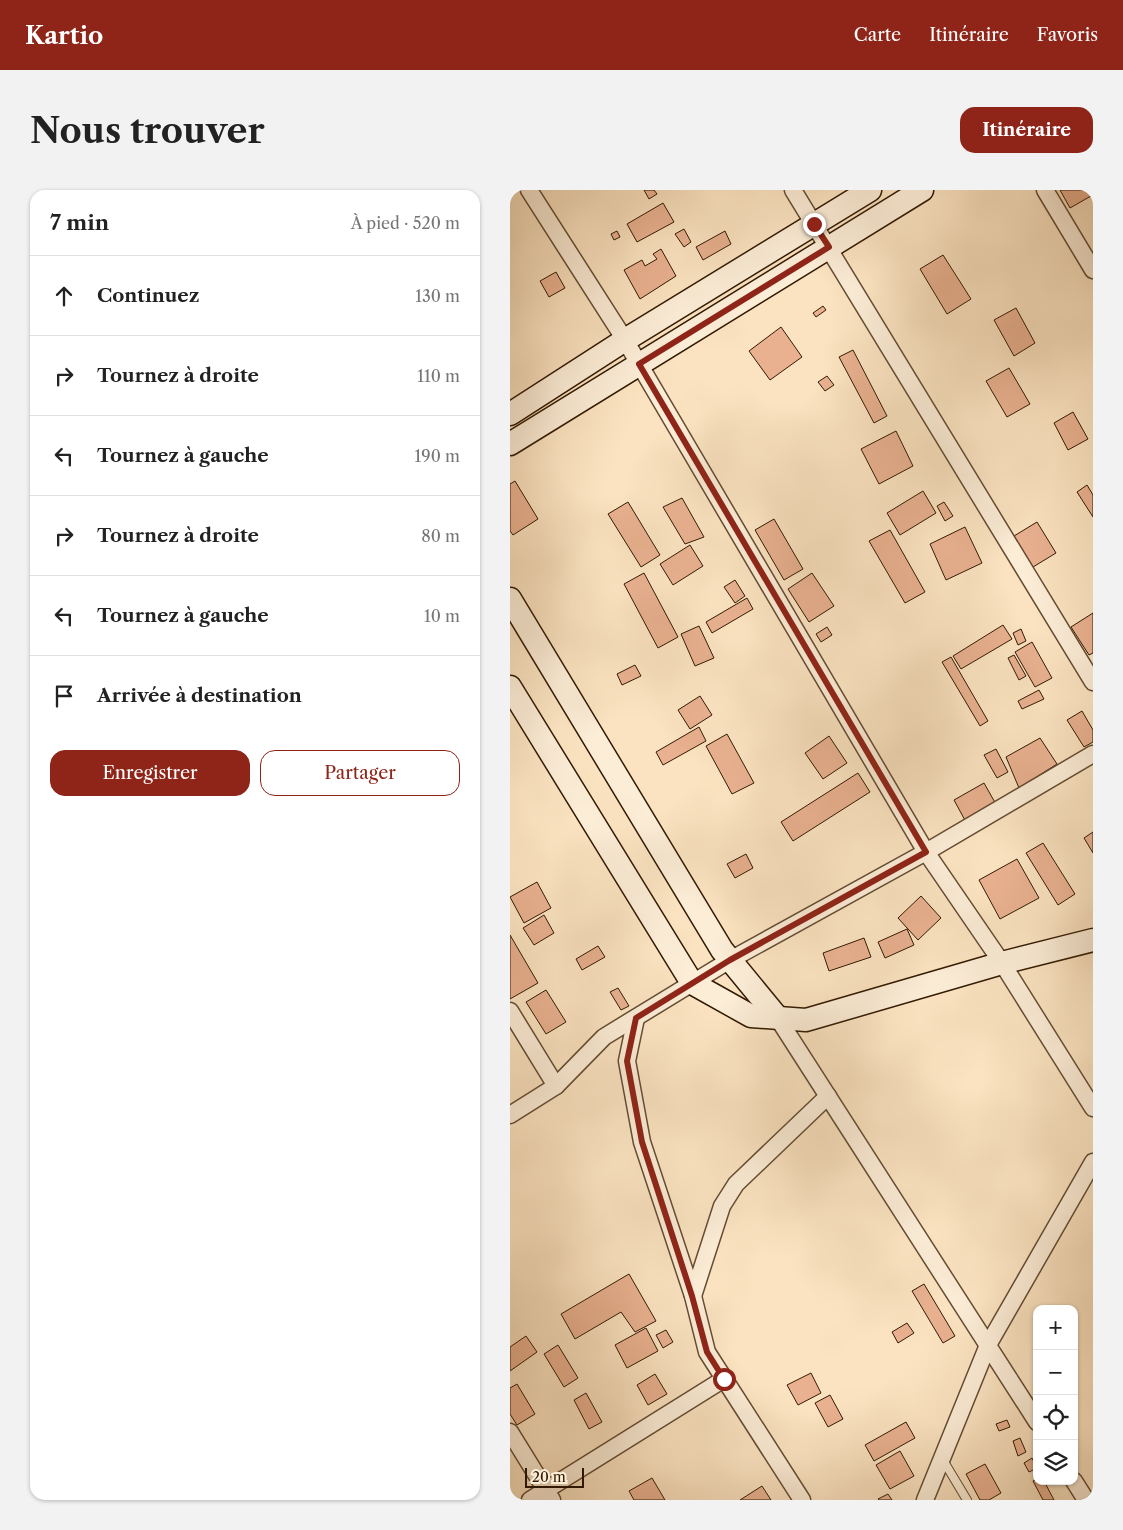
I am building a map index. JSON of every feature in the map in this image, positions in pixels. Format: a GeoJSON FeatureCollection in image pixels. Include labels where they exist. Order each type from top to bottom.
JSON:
{"type":"FeatureCollection","features":[{"type":"Feature","properties":{"kind":"street"},"geometry":{"type":"LineString","coordinates":[[529,190],[625,340],[926,852],[1002,963],[1093,1108]]}},
{"type":"Feature","properties":{"kind":"street"},"geometry":{"type":"LineString","coordinates":[[793,190],[1093,682]]}},
{"type":"Feature","properties":{"kind":"street"},"geometry":{"type":"LineString","coordinates":[[510,414],[625,340],[870,190]]}},
{"type":"Feature","properties":{"kind":"street"},"geometry":{"type":"LineString","coordinates":[[510,444],[922,190]]}},
{"type":"Feature","properties":{"kind":"street"},"geometry":{"type":"LineString","coordinates":[[1045,190],[1093,270]]}},
{"type":"Feature","properties":{"kind":"street"},"geometry":{"type":"LineString","coordinates":[[510,599],[717,941],[777,1018],[1033,1416]]}},
{"type":"Feature","properties":{"kind":"street"},"geometry":{"type":"LineString","coordinates":[[510,687],[692,983],[751,1016],[806,1020],[1002,963],[1093,940]]}},
{"type":"Feature","properties":{"kind":"street"},"geometry":{"type":"LineString","coordinates":[[510,1115],[556,1086],[604,1037],[730,960],[926,852],[1093,754]]}},
{"type":"Feature","properties":{"kind":"street"},"geometry":{"type":"LineString","coordinates":[[510,1011],[556,1086]]}},
{"type":"Feature","properties":{"kind":"street"},"geometry":{"type":"LineString","coordinates":[[636,1018],[627,1061],[642,1142],[692,1296],[707,1352],[802,1500]]}},
{"type":"Feature","properties":{"kind":"street"},"geometry":{"type":"LineString","coordinates":[[692,1296],[722,1206],[736,1184],[828,1096]]}},
{"type":"Feature","properties":{"kind":"street"},"geometry":{"type":"LineString","coordinates":[[925,1500],[988,1345],[1093,1162]]}},
{"type":"Feature","properties":{"kind":"street"},"geometry":{"type":"LineString","coordinates":[[530,1500],[549,1495],[724,1379]]}},
{"type":"Feature","properties":{"kind":"street"},"geometry":{"type":"LineString","coordinates":[[510,1432],[549,1495]]}},
{"type":"Feature","properties":{"kind":"street"},"geometry":{"type":"LineString","coordinates":[[1077,1485],[1086,1500]]}},
{"type":"Feature","properties":{"kind":"lane"},"geometry":{"type":"LineString","coordinates":[[942,1459],[967,1500]]}},
{"type":"Feature","properties":{"kind":"building"},"geometry":{"type":"Polygon","coordinates":[[[644,190],[654,190],[657,194],[649,199],[644,190]]]}},
{"type":"Feature","properties":{"kind":"building"},"geometry":{"type":"Polygon","coordinates":[[[1060,190],[1088,190],[1091,196],[1070,208],[1060,190]]]}},
{"type":"Feature","properties":{"kind":"building"},"geometry":{"type":"Polygon","coordinates":[[[663,203],[674,222],[637,242],[627,224],[663,203]]]}},
{"type":"Feature","properties":{"kind":"building"},"geometry":{"type":"Polygon","coordinates":[[[684,229],[691,242],[684,247],[675,234],[684,229]]]}},
{"type":"Feature","properties":{"kind":"building"},"geometry":{"type":"Polygon","coordinates":[[[617,231],[620,237],[614,240],[611,234],[617,231]]]}},
{"type":"Feature","properties":{"kind":"building"},"geometry":{"type":"Polygon","coordinates":[[[725,231],[731,244],[703,260],[696,247],[725,231]]]}},
{"type":"Feature","properties":{"kind":"building"},"geometry":{"type":"Polygon","coordinates":[[[661,249],[676,276],[640,299],[624,270],[642,260],[645,266],[657,259],[653,254],[661,249]]]}},
{"type":"Feature","properties":{"kind":"building"},"geometry":{"type":"Polygon","coordinates":[[[943,255],[971,299],[947,314],[920,269],[943,255]]]}},
{"type":"Feature","properties":{"kind":"building"},"geometry":{"type":"Polygon","coordinates":[[[556,272],[565,288],[549,297],[540,281],[556,272]]]}},
{"type":"Feature","properties":{"kind":"building"},"geometry":{"type":"Polygon","coordinates":[[[823,306],[826,310],[816,317],[813,313],[823,306]]]}},
{"type":"Feature","properties":{"kind":"building"},"geometry":{"type":"Polygon","coordinates":[[[1016,308],[1035,343],[1014,356],[994,320],[1016,308]]]}},
{"type":"Feature","properties":{"kind":"building"},"geometry":{"type":"Polygon","coordinates":[[[781,327],[802,357],[770,380],[749,351],[781,327]]]}},
{"type":"Feature","properties":{"kind":"building"},"geometry":{"type":"Polygon","coordinates":[[[853,350],[887,416],[874,423],[839,357],[853,350]]]}},
{"type":"Feature","properties":{"kind":"building"},"geometry":{"type":"Polygon","coordinates":[[[1009,368],[1030,404],[1007,417],[986,381],[1009,368]]]}},
{"type":"Feature","properties":{"kind":"building"},"geometry":{"type":"Polygon","coordinates":[[[827,376],[834,385],[825,391],[818,382],[827,376]]]}},
{"type":"Feature","properties":{"kind":"building"},"geometry":{"type":"Polygon","coordinates":[[[1073,412],[1088,439],[1068,450],[1054,423],[1073,412]]]}},
{"type":"Feature","properties":{"kind":"building"},"geometry":{"type":"Polygon","coordinates":[[[896,431],[913,466],[879,484],[861,449],[896,431]]]}},
{"type":"Feature","properties":{"kind":"building"},"geometry":{"type":"Polygon","coordinates":[[[515,481],[538,519],[513,535],[510,531],[510,484],[515,481]]]}},
{"type":"Feature","properties":{"kind":"building"},"geometry":{"type":"Polygon","coordinates":[[[1087,485],[1093,495],[1093,517],[1077,492],[1087,485]]]}},
{"type":"Feature","properties":{"kind":"building"},"geometry":{"type":"Polygon","coordinates":[[[923,491],[936,513],[900,535],[887,513],[923,491]]]}},
{"type":"Feature","properties":{"kind":"building"},"geometry":{"type":"Polygon","coordinates":[[[682,498],[704,537],[685,544],[663,507],[682,498]]]}},
{"type":"Feature","properties":{"kind":"building"},"geometry":{"type":"Polygon","coordinates":[[[628,502],[660,555],[641,567],[608,514],[628,502]]]}},
{"type":"Feature","properties":{"kind":"building"},"geometry":{"type":"Polygon","coordinates":[[[944,502],[953,516],[945,521],[937,506],[944,502]]]}},
{"type":"Feature","properties":{"kind":"building"},"geometry":{"type":"Polygon","coordinates":[[[774,519],[803,569],[784,580],[755,530],[774,519]]]}},
{"type":"Feature","properties":{"kind":"building"},"geometry":{"type":"Polygon","coordinates":[[[1037,522],[1056,553],[1033,567],[1014,536],[1037,522]]]}},
{"type":"Feature","properties":{"kind":"building"},"geometry":{"type":"Polygon","coordinates":[[[965,527],[982,563],[946,580],[930,544],[965,527]]]}},
{"type":"Feature","properties":{"kind":"building"},"geometry":{"type":"Polygon","coordinates":[[[890,530],[925,592],[905,603],[869,541],[890,530]]]}},
{"type":"Feature","properties":{"kind":"building"},"geometry":{"type":"Polygon","coordinates":[[[690,545],[703,566],[673,585],[660,564],[690,545]]]}},
{"type":"Feature","properties":{"kind":"building"},"geometry":{"type":"Polygon","coordinates":[[[644,573],[678,637],[658,648],[624,584],[644,573]]]}},
{"type":"Feature","properties":{"kind":"building"},"geometry":{"type":"Polygon","coordinates":[[[812,573],[834,606],[809,622],[788,589],[812,573]]]}},
{"type":"Feature","properties":{"kind":"building"},"geometry":{"type":"Polygon","coordinates":[[[735,580],[745,596],[735,603],[724,587],[735,580]]]}},
{"type":"Feature","properties":{"kind":"building"},"geometry":{"type":"Polygon","coordinates":[[[747,598],[753,609],[712,633],[706,622],[747,598]]]}},
{"type":"Feature","properties":{"kind":"building"},"geometry":{"type":"Polygon","coordinates":[[[1093,613],[1093,653],[1089,655],[1071,627],[1093,613]]]}},
{"type":"Feature","properties":{"kind":"building"},"geometry":{"type":"Polygon","coordinates":[[[1003,625],[1012,639],[961,669],[953,656],[1003,625]]]}},
{"type":"Feature","properties":{"kind":"building"},"geometry":{"type":"Polygon","coordinates":[[[699,626],[714,658],[695,666],[681,634],[699,626]]]}},
{"type":"Feature","properties":{"kind":"building"},"geometry":{"type":"Polygon","coordinates":[[[827,627],[832,635],[821,642],[816,634],[827,627]]]}},
{"type":"Feature","properties":{"kind":"building"},"geometry":{"type":"Polygon","coordinates":[[[1021,629],[1026,641],[1018,645],[1013,633],[1021,629]]]}},
{"type":"Feature","properties":{"kind":"building"},"geometry":{"type":"Polygon","coordinates":[[[1032,642],[1052,678],[1035,687],[1015,652],[1032,642]]]}},
{"type":"Feature","properties":{"kind":"building"},"geometry":{"type":"Polygon","coordinates":[[[1014,655],[1026,676],[1019,680],[1008,658],[1014,655]]]}},
{"type":"Feature","properties":{"kind":"building"},"geometry":{"type":"Polygon","coordinates":[[[951,657],[988,721],[980,726],[942,662],[951,657]]]}},
{"type":"Feature","properties":{"kind":"building"},"geometry":{"type":"Polygon","coordinates":[[[635,665],[641,676],[622,685],[617,674],[635,665]]]}},
{"type":"Feature","properties":{"kind":"building"},"geometry":{"type":"Polygon","coordinates":[[[1039,690],[1044,699],[1022,709],[1018,701],[1039,690]]]}},
{"type":"Feature","properties":{"kind":"building"},"geometry":{"type":"Polygon","coordinates":[[[700,696],[712,715],[690,729],[678,710],[700,696]]]}},
{"type":"Feature","properties":{"kind":"building"},"geometry":{"type":"Polygon","coordinates":[[[1082,711],[1093,730],[1093,742],[1084,747],[1067,720],[1082,711]]]}},
{"type":"Feature","properties":{"kind":"building"},"geometry":{"type":"Polygon","coordinates":[[[699,727],[706,741],[663,765],[656,752],[699,727]]]}},
{"type":"Feature","properties":{"kind":"building"},"geometry":{"type":"Polygon","coordinates":[[[727,734],[754,783],[732,794],[706,746],[727,734]]]}},
{"type":"Feature","properties":{"kind":"building"},"geometry":{"type":"Polygon","coordinates":[[[829,736],[847,763],[823,779],[805,753],[829,736]]]}},
{"type":"Feature","properties":{"kind":"building"},"geometry":{"type":"Polygon","coordinates":[[[1040,738],[1057,764],[1019,788],[1006,757],[1040,738]]]}},
{"type":"Feature","properties":{"kind":"building"},"geometry":{"type":"Polygon","coordinates":[[[996,749],[1008,772],[997,778],[984,755],[996,749]]]}},
{"type":"Feature","properties":{"kind":"building"},"geometry":{"type":"Polygon","coordinates":[[[858,773],[870,792],[793,841],[781,822],[858,773]]]}},
{"type":"Feature","properties":{"kind":"building"},"geometry":{"type":"Polygon","coordinates":[[[984,783],[997,806],[967,824],[954,800],[984,783]]]}},
{"type":"Feature","properties":{"kind":"building"},"geometry":{"type":"Polygon","coordinates":[[[1093,832],[1093,853],[1084,838],[1093,832]]]}},
{"type":"Feature","properties":{"kind":"building"},"geometry":{"type":"Polygon","coordinates":[[[1043,843],[1075,894],[1058,905],[1026,853],[1043,843]]]}},
{"type":"Feature","properties":{"kind":"building"},"geometry":{"type":"Polygon","coordinates":[[[746,854],[753,868],[735,878],[727,864],[746,854]]]}},
{"type":"Feature","properties":{"kind":"building"},"geometry":{"type":"Polygon","coordinates":[[[1017,859],[1039,898],[1000,919],[979,880],[1017,859]]]}},
{"type":"Feature","properties":{"kind":"building"},"geometry":{"type":"Polygon","coordinates":[[[537,882],[551,908],[524,923],[510,897],[537,882]]]}},
{"type":"Feature","properties":{"kind":"building"},"geometry":{"type":"Polygon","coordinates":[[[921,896],[941,918],[918,940],[898,918],[921,896]]]}},
{"type":"Feature","properties":{"kind":"building"},"geometry":{"type":"Polygon","coordinates":[[[544,915],[554,933],[534,945],[523,928],[544,915]]]}},
{"type":"Feature","properties":{"kind":"building"},"geometry":{"type":"Polygon","coordinates":[[[907,929],[914,945],[885,958],[878,942],[907,929]]]}},
{"type":"Feature","properties":{"kind":"building"},"geometry":{"type":"Polygon","coordinates":[[[510,935],[538,983],[510,999],[510,935]]]}},
{"type":"Feature","properties":{"kind":"building"},"geometry":{"type":"Polygon","coordinates":[[[864,938],[871,957],[829,971],[823,953],[864,938]]]}},
{"type":"Feature","properties":{"kind":"building"},"geometry":{"type":"Polygon","coordinates":[[[598,946],[605,957],[582,970],[576,959],[598,946]]]}},
{"type":"Feature","properties":{"kind":"building"},"geometry":{"type":"Polygon","coordinates":[[[618,988],[629,1006],[621,1010],[610,992],[618,988]]]}},
{"type":"Feature","properties":{"kind":"building"},"geometry":{"type":"Polygon","coordinates":[[[546,990],[566,1022],[546,1034],[526,1002],[546,990]]]}},
{"type":"Feature","properties":{"kind":"building"},"geometry":{"type":"Polygon","coordinates":[[[629,1274],[656,1321],[635,1332],[621,1312],[575,1339],[561,1314],[629,1274]]]}},
{"type":"Feature","properties":{"kind":"building"},"geometry":{"type":"Polygon","coordinates":[[[924,1284],[955,1336],[943,1343],[912,1291],[924,1284]]]}},
{"type":"Feature","properties":{"kind":"building"},"geometry":{"type":"Polygon","coordinates":[[[907,1323],[914,1333],[898,1343],[892,1332],[907,1323]]]}},
{"type":"Feature","properties":{"kind":"building"},"geometry":{"type":"Polygon","coordinates":[[[646,1328],[658,1351],[627,1368],[615,1345],[646,1328]]]}},
{"type":"Feature","properties":{"kind":"building"},"geometry":{"type":"Polygon","coordinates":[[[666,1330],[673,1342],[663,1348],[656,1335],[666,1330]]]}},
{"type":"Feature","properties":{"kind":"building"},"geometry":{"type":"Polygon","coordinates":[[[526,1336],[537,1352],[510,1371],[510,1347],[526,1336]]]}},
{"type":"Feature","properties":{"kind":"building"},"geometry":{"type":"Polygon","coordinates":[[[558,1345],[578,1378],[564,1387],[544,1354],[558,1345]]]}},
{"type":"Feature","properties":{"kind":"building"},"geometry":{"type":"Polygon","coordinates":[[[811,1373],[821,1393],[798,1405],[787,1385],[811,1373]]]}},
{"type":"Feature","properties":{"kind":"building"},"geometry":{"type":"Polygon","coordinates":[[[655,1374],[667,1394],[648,1405],[637,1385],[655,1374]]]}},
{"type":"Feature","properties":{"kind":"building"},"geometry":{"type":"Polygon","coordinates":[[[517,1384],[535,1414],[517,1425],[510,1414],[510,1388],[517,1384]]]}},
{"type":"Feature","properties":{"kind":"building"},"geometry":{"type":"Polygon","coordinates":[[[586,1393],[602,1422],[589,1429],[574,1400],[586,1393]]]}},
{"type":"Feature","properties":{"kind":"building"},"geometry":{"type":"Polygon","coordinates":[[[830,1395],[843,1419],[828,1427],[815,1403],[830,1395]]]}},
{"type":"Feature","properties":{"kind":"building"},"geometry":{"type":"Polygon","coordinates":[[[1007,1420],[1010,1427],[999,1431],[996,1424],[1007,1420]]]}},
{"type":"Feature","properties":{"kind":"building"},"geometry":{"type":"Polygon","coordinates":[[[906,1422],[915,1438],[874,1461],[865,1445],[906,1422]]]}},
{"type":"Feature","properties":{"kind":"building"},"geometry":{"type":"Polygon","coordinates":[[[1020,1438],[1026,1452],[1018,1456],[1013,1441],[1020,1438]]]}},
{"type":"Feature","properties":{"kind":"building"},"geometry":{"type":"Polygon","coordinates":[[[900,1451],[914,1476],[890,1489],[876,1465],[900,1451]]]}},
{"type":"Feature","properties":{"kind":"building"},"geometry":{"type":"Polygon","coordinates":[[[1032,1458],[1033,1470],[1029,1472],[1024,1463],[1032,1458]]]}},
{"type":"Feature","properties":{"kind":"building"},"geometry":{"type":"Polygon","coordinates":[[[985,1464],[1001,1493],[989,1500],[980,1500],[966,1474],[985,1464]]]}},
{"type":"Feature","properties":{"kind":"building"},"geometry":{"type":"Polygon","coordinates":[[[652,1478],[665,1500],[634,1500],[629,1491],[652,1478]]]}},
{"type":"Feature","properties":{"kind":"building"},"geometry":{"type":"Polygon","coordinates":[[[1035,1485],[1046,1485],[1054,1500],[1043,1500],[1035,1485]]]}},
{"type":"Feature","properties":{"kind":"building"},"geometry":{"type":"Polygon","coordinates":[[[762,1486],[771,1500],[740,1500],[762,1486]]]}},
{"type":"Feature","properties":{"kind":"building"},"geometry":{"type":"Polygon","coordinates":[[[888,1494],[892,1500],[878,1499],[888,1494]]]}},
{"type":"Feature","properties":{"kind":"route"},"geometry":{"type":"LineString","coordinates":[[724,1379],[707,1352],[692,1296],[642,1142],[627,1061],[636,1018],[730,960],[926,852],[639,364],[829,247],[814,224]]}}]}
